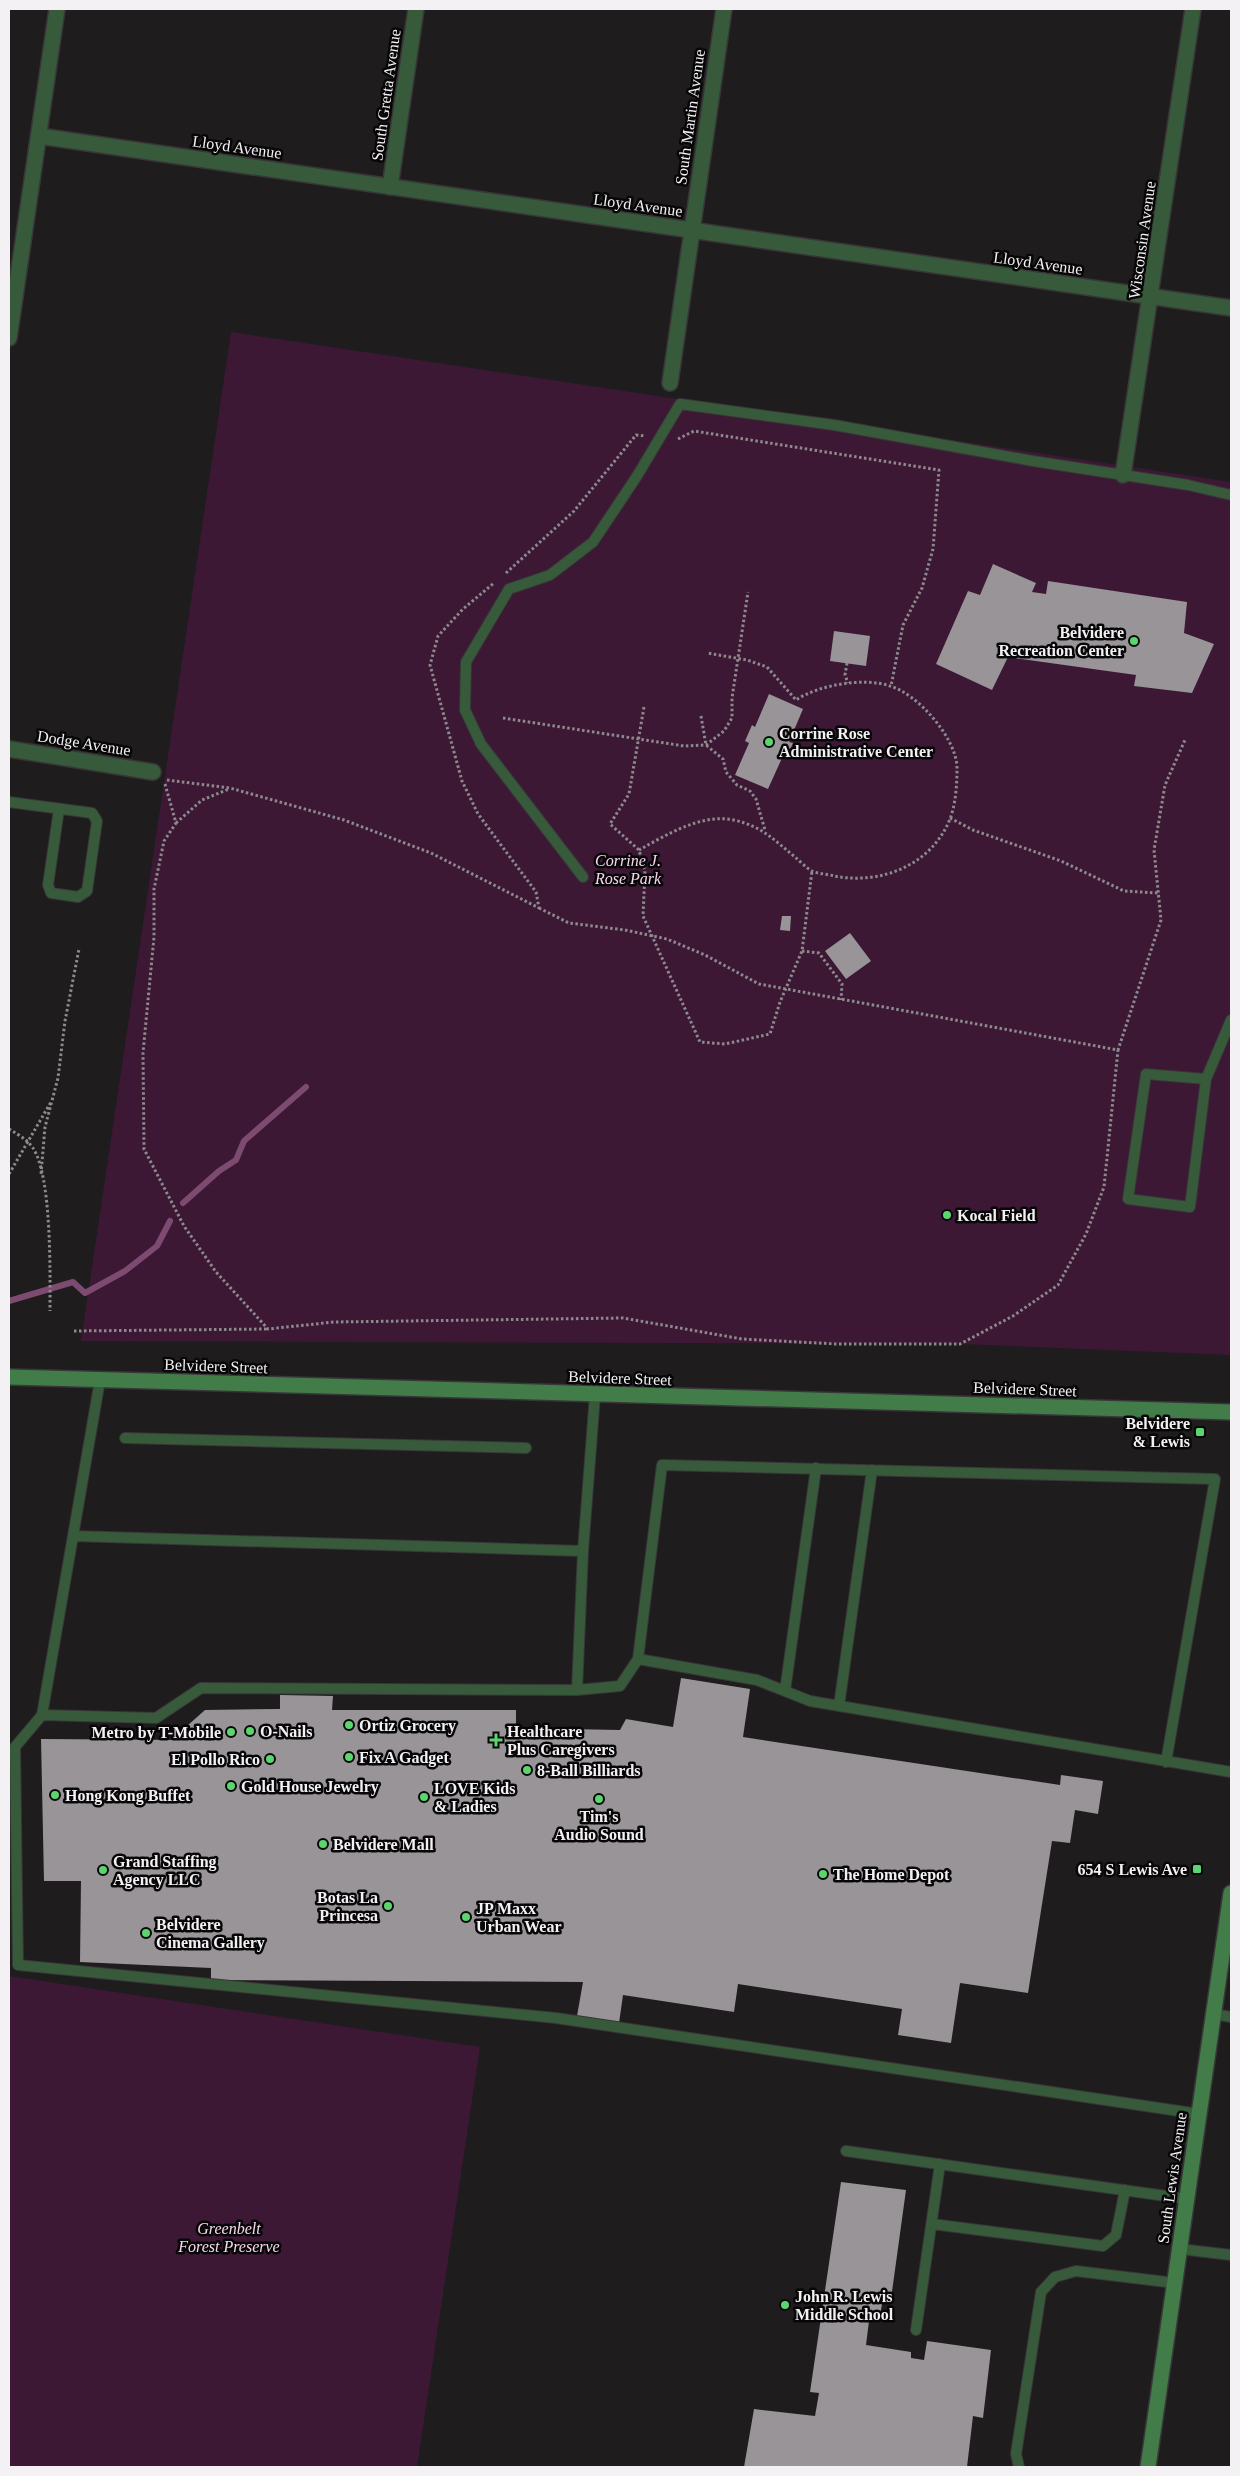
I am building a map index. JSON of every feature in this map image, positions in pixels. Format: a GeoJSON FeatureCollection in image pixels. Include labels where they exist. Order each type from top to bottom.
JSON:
{"type":"FeatureCollection","features":[{"type":"Feature","properties":{"kind":"main road","name":"Belvidere Street"},"geometry":{"type":"LineString","coordinates":[[9,1377],[1231,1412]]}},
{"type":"Feature","properties":{"kind":"main road","name":"South Lewis Avenue"},"geometry":{"type":"LineString","coordinates":[[1148,2467],[1231,1893]]}},
{"type":"Feature","properties":{"kind":"street"},"geometry":{"type":"LineString","coordinates":[[9,338],[57,9]]}},
{"type":"Feature","properties":{"kind":"street","name":"South Gretta Avenue"},"geometry":{"type":"LineString","coordinates":[[390,187],[416,9]]}},
{"type":"Feature","properties":{"kind":"street","name":"South Martin Avenue"},"geometry":{"type":"LineString","coordinates":[[670,383],[724,9]]}},
{"type":"Feature","properties":{"kind":"street","name":"Wisconsin Avenue"},"geometry":{"type":"LineString","coordinates":[[1123,475],[1194,9]]}},
{"type":"Feature","properties":{"kind":"street","name":"Lloyd Avenue"},"geometry":{"type":"LineString","coordinates":[[39,136],[1231,308]]}},
{"type":"Feature","properties":{"kind":"street","name":"Dodge Avenue"},"geometry":{"type":"LineString","coordinates":[[9,749],[153,772]]}},
{"type":"Feature","properties":{"kind":"lane"},"geometry":{"type":"LineString","coordinates":[[583,877],[481,744],[465,710],[466,662],[510,589],[550,575],[593,542],[680,404],[834,425],[1033,461],[1188,485],[1231,496]]}},
{"type":"Feature","properties":{"kind":"lane"},"geometry":{"type":"LineString","coordinates":[[9,802],[92,813],[97,821],[86,891],[78,897],[51,893],[48,885],[59,809]]}},
{"type":"Feature","properties":{"kind":"lane"},"geometry":{"type":"LineString","coordinates":[[1206,1079],[1146,1074],[1128,1199],[1190,1207],[1206,1079],[1231,1020]]}},
{"type":"Feature","properties":{"kind":"lane"},"geometry":{"type":"LineString","coordinates":[[100,1380],[42,1715],[15,1747],[18,1965],[556,2018],[1199,2114]]}},
{"type":"Feature","properties":{"kind":"lane"},"geometry":{"type":"LineString","coordinates":[[577,1690],[582,1551],[595,1395]]}},
{"type":"Feature","properties":{"kind":"lane"},"geometry":{"type":"LineString","coordinates":[[124,1438],[526,1448]]}},
{"type":"Feature","properties":{"kind":"lane"},"geometry":{"type":"LineString","coordinates":[[42,1715],[156,1718],[200,1688],[577,1690],[620,1686],[638,1659],[662,1465],[1215,1479],[1166,1762]]}},
{"type":"Feature","properties":{"kind":"lane"},"geometry":{"type":"LineString","coordinates":[[785,1691],[816,1468]]}},
{"type":"Feature","properties":{"kind":"lane"},"geometry":{"type":"LineString","coordinates":[[839,1706],[872,1470]]}},
{"type":"Feature","properties":{"kind":"lane"},"geometry":{"type":"LineString","coordinates":[[73,1536],[582,1551]]}},
{"type":"Feature","properties":{"kind":"lane"},"geometry":{"type":"LineString","coordinates":[[638,1659],[757,1680],[810,1701],[1231,1772]]}},
{"type":"Feature","properties":{"kind":"lane"},"geometry":{"type":"LineString","coordinates":[[1214,2014],[1231,2017]]}},
{"type":"Feature","properties":{"kind":"lane"},"geometry":{"type":"LineString","coordinates":[[846,2151],[1187,2199]]}},
{"type":"Feature","properties":{"kind":"lane"},"geometry":{"type":"LineString","coordinates":[[916,2330],[940,2164]]}},
{"type":"Feature","properties":{"kind":"lane"},"geometry":{"type":"LineString","coordinates":[[932,2224],[1103,2246],[1116,2235],[1125,2190]]}},
{"type":"Feature","properties":{"kind":"lane"},"geometry":{"type":"LineString","coordinates":[[1180,2249],[1231,2255]]}},
{"type":"Feature","properties":{"kind":"lane"},"geometry":{"type":"LineString","coordinates":[[1019,2467],[1016,2454],[1041,2292],[1055,2277],[1076,2271],[1175,2283]]}},
{"type":"Feature","properties":{"kind":"path"},"geometry":{"type":"LineString","coordinates":[[539,908],[536,892],[478,814],[462,780],[430,664],[438,636],[463,609],[530,553],[574,511],[636,435],[674,441],[694,431],[939,470],[933,549],[922,588],[903,625],[891,686]]}},
{"type":"Feature","properties":{"kind":"path"},"geometry":{"type":"LineString","coordinates":[[503,718],[684,746],[706,745],[724,731],[732,718],[732,698],[740,658],[748,592]]}},
{"type":"Feature","properties":{"kind":"path"},"geometry":{"type":"LineString","coordinates":[[639,850],[704,820],[733,820],[765,831],[812,871],[847,878],[875,878],[904,869],[928,850],[944,832],[950,818],[957,786],[956,758],[941,726],[915,701],[891,686],[848,683],[806,693],[796,700],[767,668],[740,658],[707,653]]}},
{"type":"Feature","properties":{"kind":"path"},"geometry":{"type":"LineString","coordinates":[[847,663],[845,675],[848,683]]}},
{"type":"Feature","properties":{"kind":"path"},"geometry":{"type":"LineString","coordinates":[[644,707],[640,739],[628,794],[610,824],[639,850],[645,871],[644,916],[700,1042],[725,1044],[770,1034],[785,990],[802,951],[812,871]]}},
{"type":"Feature","properties":{"kind":"path"},"geometry":{"type":"LineString","coordinates":[[701,716],[706,745],[723,759],[726,772],[737,785],[750,791],[756,799],[765,831]]}},
{"type":"Feature","properties":{"kind":"path"},"geometry":{"type":"LineString","coordinates":[[74,1331],[268,1329],[334,1322],[623,1318],[742,1339],[836,1344],[960,1344],[1014,1316],[1058,1285],[1086,1234],[1104,1187],[1118,1050],[1161,920],[1154,850],[1165,786],[1185,740]]}},
{"type":"Feature","properties":{"kind":"path"},"geometry":{"type":"LineString","coordinates":[[176,824],[164,779],[230,788],[344,820],[432,853],[569,923],[625,930],[667,939],[705,954],[759,984],[1118,1050]]}},
{"type":"Feature","properties":{"kind":"path"},"geometry":{"type":"LineString","coordinates":[[230,788],[202,800],[176,824],[164,841],[154,889],[154,937],[144,1053],[144,1149],[184,1226],[216,1272],[268,1329]]}},
{"type":"Feature","properties":{"kind":"path"},"geometry":{"type":"LineString","coordinates":[[950,818],[973,830],[1062,861],[1124,891],[1158,893]]}},
{"type":"Feature","properties":{"kind":"path"},"geometry":{"type":"LineString","coordinates":[[42,1174],[45,1127],[52,1100],[79,949]]}},
{"type":"Feature","properties":{"kind":"path"},"geometry":{"type":"LineString","coordinates":[[802,951],[819,953],[842,984],[841,1000]]}},
{"type":"Feature","properties":{"kind":"path"},"geometry":{"type":"LineString","coordinates":[[9,1174],[52,1100]]}},
{"type":"Feature","properties":{"kind":"path"},"geometry":{"type":"LineString","coordinates":[[9,1129],[28,1141],[39,1161],[42,1174],[48,1216],[50,1311]]}},
{"type":"Feature","properties":{"kind":"green space","name":"Corrine J. Rose Park"},"geometry":{"type":"Polygon","coordinates":[[[231,332],[1231,482],[1231,1355],[960,1344],[81,1341],[231,332]]]}},
{"type":"Feature","properties":{"kind":"green space","name":"Greenbelt Forest Preserve"},"geometry":{"type":"Polygon","coordinates":[[[9,1976],[480,2047],[417,2467],[9,2467],[9,1976]]]}},
{"type":"Feature","properties":{"kind":"building"},"geometry":{"type":"Polygon","coordinates":[[[993,564],[1036,583],[1032,592],[1046,594],[1048,581],[1187,602],[1184,633],[1214,644],[1192,693],[1134,686],[1136,675],[1008,657],[992,690],[936,664],[968,591],[980,595],[993,564]]]}},
{"type":"Feature","properties":{"kind":"building"},"geometry":{"type":"Polygon","coordinates":[[[834,631],[870,636],[866,666],[830,661],[834,631]]]}},
{"type":"Feature","properties":{"kind":"building","name":"Corrine Rose Administrative Center"},"geometry":{"type":"Polygon","coordinates":[[[769,694],[803,709],[789,742],[793,743],[786,759],[782,758],[768,789],[735,775],[749,743],[745,741],[752,725],[755,727],[769,694]]]}},
{"type":"Feature","properties":{"kind":"building"},"geometry":{"type":"Polygon","coordinates":[[[782,916],[791,916],[790,931],[780,930],[782,916]]]}},
{"type":"Feature","properties":{"kind":"building"},"geometry":{"type":"Polygon","coordinates":[[[850,933],[871,961],[846,979],[825,951],[850,933]]]}},
{"type":"Feature","properties":{"kind":"building"},"geometry":{"type":"Polygon","coordinates":[[[681,1678],[750,1689],[743,1737],[1060,1785],[1061,1775],[1103,1781],[1098,1814],[1075,1810],[1070,1843],[1052,1841],[1028,1993],[960,1983],[951,2043],[898,2035],[902,2009],[738,1984],[734,2012],[623,1995],[619,2023],[577,2016],[583,1982],[211,1980],[211,1968],[80,1962],[81,1881],[44,1881],[41,1739],[188,1740],[187,1726],[205,1710],[280,1709],[280,1695],[333,1696],[332,1710],[516,1710],[516,1728],[620,1730],[626,1719],[673,1727],[681,1678]]]}},
{"type":"Feature","properties":{"kind":"building"},"geometry":{"type":"Polygon","coordinates":[[[841,2182],[906,2190],[891,2299],[883,2299],[880,2315],[870,2313],[866,2345],[911,2352],[911,2358],[924,2360],[927,2341],[991,2350],[983,2418],[973,2416],[967,2467],[744,2467],[754,2409],[815,2416],[819,2393],[810,2392],[841,2182]]]}},
{"type":"Feature","properties":{"kind":"waterway"},"geometry":{"type":"LineString","coordinates":[[183,1203],[219,1171],[236,1160],[244,1141],[306,1087]]}},
{"type":"Feature","properties":{"kind":"waterway"},"geometry":{"type":"LineString","coordinates":[[9,1301],[73,1282],[85,1293],[125,1271],[157,1246],[170,1221]]}},
{"type":"Feature","properties":{"kind":"place","name":"Belvidere Recreation Center"},"geometry":{"type":"Point","coordinates":[1134,641]}},
{"type":"Feature","properties":{"kind":"place","name":"Corrine Rose Administrative Center"},"geometry":{"type":"Point","coordinates":[769,742]}},
{"type":"Feature","properties":{"kind":"place","name":"Kocal Field"},"geometry":{"type":"Point","coordinates":[947,1215]}},
{"type":"Feature","properties":{"kind":"place","name":"Belvidere & Lewis"},"geometry":{"type":"Point","coordinates":[1200,1432]}},
{"type":"Feature","properties":{"kind":"place","name":"Ortiz Grocery"},"geometry":{"type":"Point","coordinates":[349,1725]}},
{"type":"Feature","properties":{"kind":"place","name":"O-Nails"},"geometry":{"type":"Point","coordinates":[250,1731]}},
{"type":"Feature","properties":{"kind":"place","name":"Metro by T-Mobile"},"geometry":{"type":"Point","coordinates":[231,1732]}},
{"type":"Feature","properties":{"kind":"place","name":"Healthcare Plus Caregivers"},"geometry":{"type":"Point","coordinates":[496,1740]}},
{"type":"Feature","properties":{"kind":"place","name":"Fix A Gadget"},"geometry":{"type":"Point","coordinates":[349,1757]}},
{"type":"Feature","properties":{"kind":"place","name":"El Pollo Rico"},"geometry":{"type":"Point","coordinates":[270,1759]}},
{"type":"Feature","properties":{"kind":"place","name":"8-Ball Billiards"},"geometry":{"type":"Point","coordinates":[527,1770]}},
{"type":"Feature","properties":{"kind":"place","name":"Gold House Jewelry"},"geometry":{"type":"Point","coordinates":[231,1786]}},
{"type":"Feature","properties":{"kind":"place","name":"Hong Kong Buffet"},"geometry":{"type":"Point","coordinates":[55,1795]}},
{"type":"Feature","properties":{"kind":"place","name":"LOVE Kids & Ladies"},"geometry":{"type":"Point","coordinates":[424,1797]}},
{"type":"Feature","properties":{"kind":"place","name":"Tim's Audio Sound"},"geometry":{"type":"Point","coordinates":[599,1799]}},
{"type":"Feature","properties":{"kind":"place","name":"Belvidere Mall"},"geometry":{"type":"Point","coordinates":[323,1844]}},
{"type":"Feature","properties":{"kind":"place","name":"654 S Lewis Ave"},"geometry":{"type":"Point","coordinates":[1197,1869]}},
{"type":"Feature","properties":{"kind":"place","name":"Grand Staffing Agency LLC"},"geometry":{"type":"Point","coordinates":[103,1870]}},
{"type":"Feature","properties":{"kind":"place","name":"The Home Depot"},"geometry":{"type":"Point","coordinates":[823,1874]}},
{"type":"Feature","properties":{"kind":"place","name":"Botas La Princesa"},"geometry":{"type":"Point","coordinates":[388,1906]}},
{"type":"Feature","properties":{"kind":"place","name":"JP Maxx Urban Wear"},"geometry":{"type":"Point","coordinates":[466,1917]}},
{"type":"Feature","properties":{"kind":"place","name":"Belvidere Cinema Gallery"},"geometry":{"type":"Point","coordinates":[146,1933]}},
{"type":"Feature","properties":{"kind":"place","name":"John R. Lewis Middle School"},"geometry":{"type":"Point","coordinates":[785,2305]}}]}
